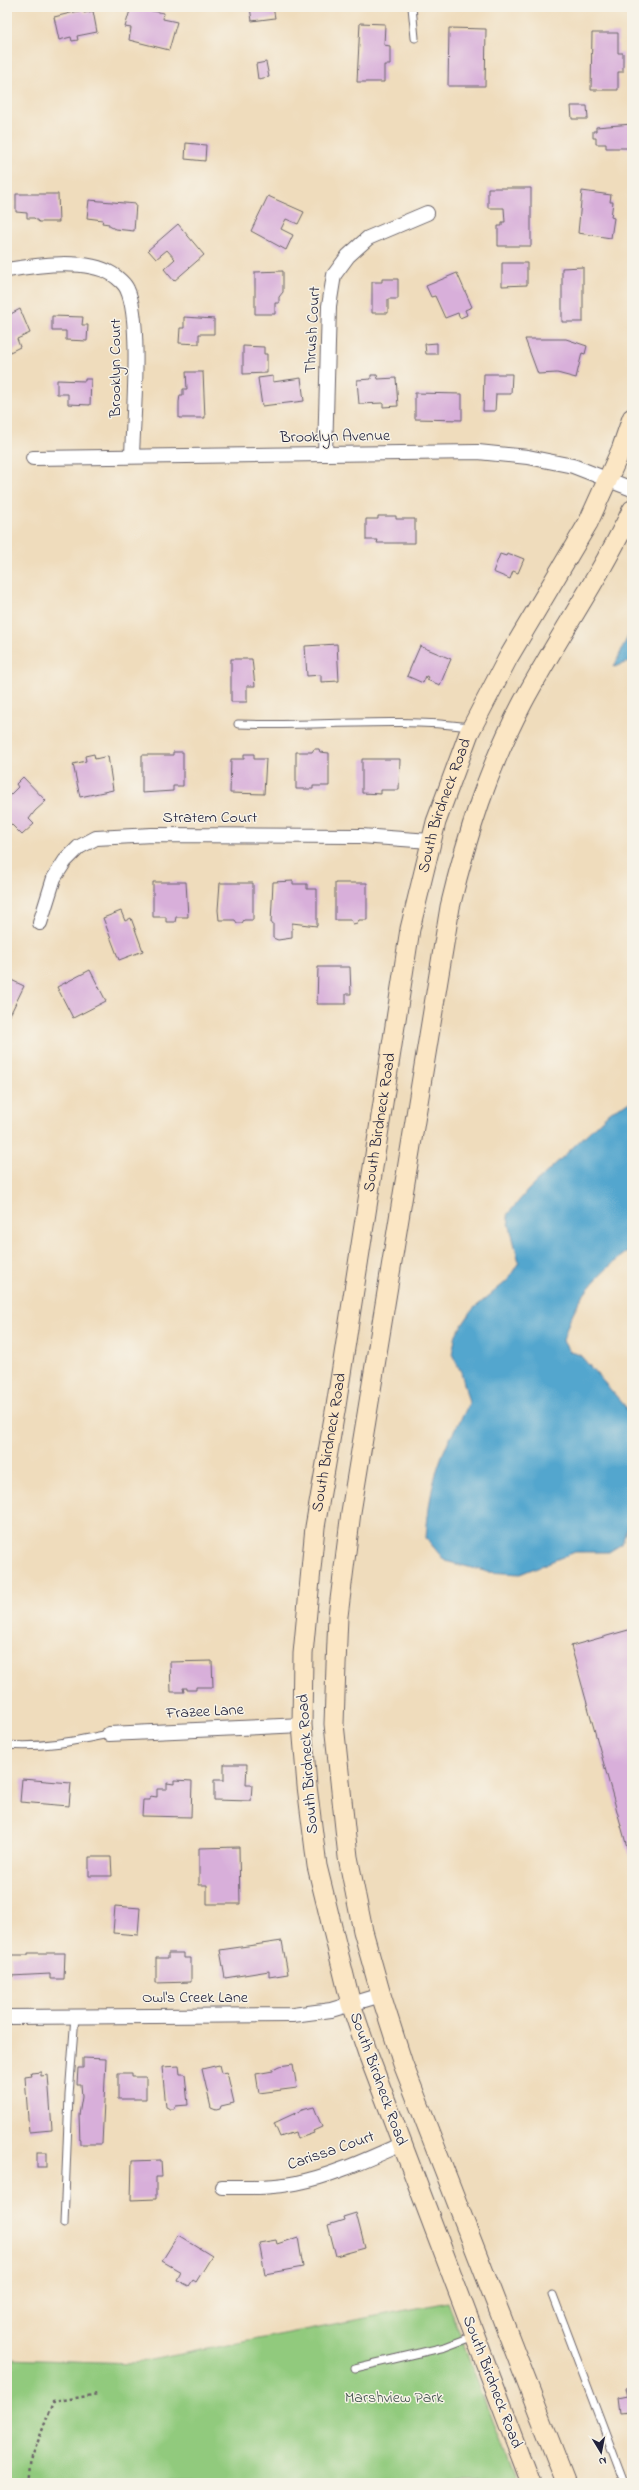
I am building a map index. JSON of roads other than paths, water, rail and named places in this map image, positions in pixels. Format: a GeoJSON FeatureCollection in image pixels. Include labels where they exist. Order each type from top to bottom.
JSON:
{"type":"FeatureCollection","features":[{"type":"Feature","properties":{"kind":"main road","name":"South Birdneck Road"},"geometry":{"type":"LineString","coordinates":[[531,2483],[368,2054],[351,2004],[317,1866],[307,1786],[302,1725],[305,1616],[315,1527],[336,1406],[410,929],[430,842],[473,727],[508,658],[569,558],[607,481],[632,418]]}},
{"type":"Feature","properties":{"kind":"main road","name":"South Birdneck Road"},"geometry":{"type":"LineString","coordinates":[[566,2483],[403,2064],[381,1995],[363,1931],[342,1814],[334,1724],[338,1616],[351,1512],[449,915],[465,844],[502,744],[523,702],[588,594],[632,510]]}},
{"type":"Feature","properties":{"kind":"street","name":"Thrush Court"},"geometry":{"type":"LineString","coordinates":[[325,454],[329,306],[334,275],[348,256],[368,238],[427,213]]}},
{"type":"Feature","properties":{"kind":"street","name":"Brooklyn Court"},"geometry":{"type":"LineString","coordinates":[[7,270],[77,264],[97,267],[113,274],[127,288],[132,308],[135,332],[132,456]]}},
{"type":"Feature","properties":{"kind":"street","name":"Brooklyn Avenue"},"geometry":{"type":"LineString","coordinates":[[33,458],[478,452],[528,457],[573,466],[607,481],[632,489]]}},
{"type":"Feature","properties":{"kind":"street","name":"Stratem Court"},"geometry":{"type":"LineString","coordinates":[[40,923],[54,878],[64,861],[79,847],[96,838],[152,835],[361,836],[430,842]]}},
{"type":"Feature","properties":{"kind":"street","name":"Frazee Lane"},"geometry":{"type":"LineString","coordinates":[[110,1734],[302,1725]]}},
{"type":"Feature","properties":{"kind":"street","name":"Owl's Creek Lane"},"geometry":{"type":"LineString","coordinates":[[7,2017],[293,2015],[331,2010],[381,1995]]}},
{"type":"Feature","properties":{"kind":"street","name":"Carissa Court"},"geometry":{"type":"LineString","coordinates":[[222,2187],[261,2188],[296,2183],[359,2163],[402,2144]]}},
{"type":"Feature","properties":{"kind":"lane"},"geometry":{"type":"LineString","coordinates":[[412,7],[415,38]]}},
{"type":"Feature","properties":{"kind":"lane"},"geometry":{"type":"LineString","coordinates":[[238,724],[276,726],[426,722],[473,727]]}},
{"type":"Feature","properties":{"kind":"lane"},"geometry":{"type":"LineString","coordinates":[[7,1745],[32,1747],[55,1745],[110,1734]]}},
{"type":"Feature","properties":{"kind":"lane"},"geometry":{"type":"LineString","coordinates":[[64,2224],[69,2095],[75,2016]]}},
{"type":"Feature","properties":{"kind":"lane"},"geometry":{"type":"LineString","coordinates":[[553,2295],[624,2483]]}},
{"type":"Feature","properties":{"kind":"lane"},"geometry":{"type":"LineString","coordinates":[[355,2368],[445,2347],[475,2336]]}},
{"type":"Feature","properties":{"kind":"water"},"geometry":{"type":"Polygon","coordinates":[[[632,627],[632,661],[614,667],[632,627]]]}},
{"type":"Feature","properties":{"kind":"water"},"geometry":{"type":"Polygon","coordinates":[[[632,1101],[632,1248],[608,1268],[588,1288],[573,1312],[563,1341],[569,1351],[580,1355],[625,1406],[632,1425],[632,1511],[622,1544],[609,1552],[575,1552],[520,1574],[488,1572],[445,1561],[426,1538],[430,1502],[438,1467],[447,1444],[469,1403],[461,1372],[452,1354],[456,1334],[473,1309],[507,1281],[519,1262],[507,1215],[528,1190],[611,1111],[632,1101]]]}},
{"type":"Feature","properties":{"kind":"park label","name":"Marshview Park"},"geometry":{"type":"Point","coordinates":[394,2398]}}]}
